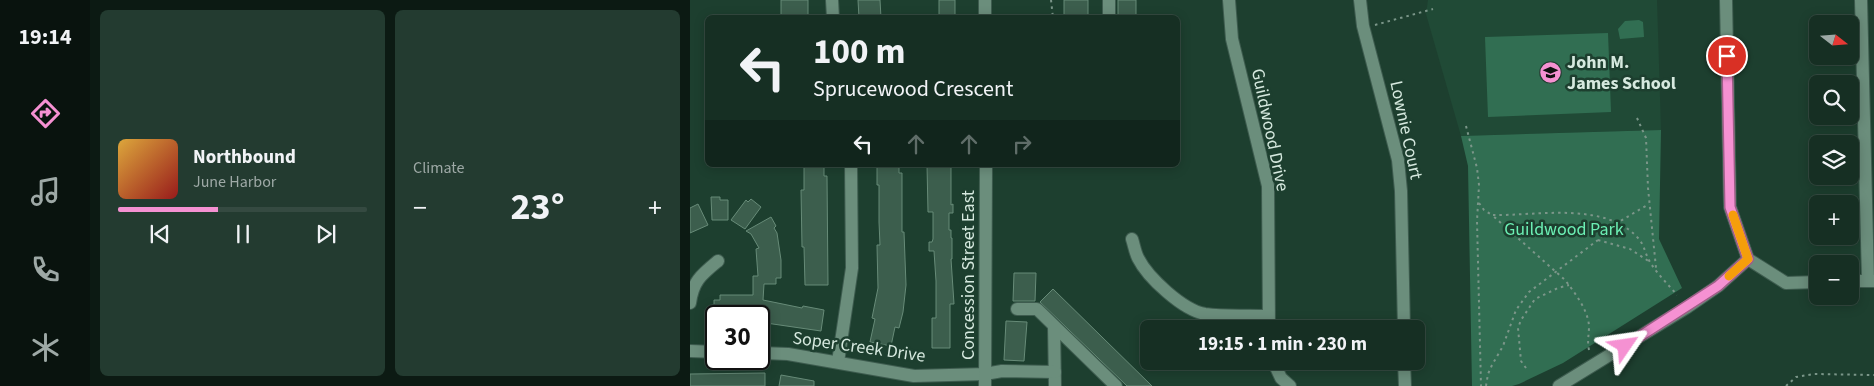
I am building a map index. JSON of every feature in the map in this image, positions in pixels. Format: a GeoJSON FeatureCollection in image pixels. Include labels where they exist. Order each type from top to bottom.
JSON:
{"type":"FeatureCollection","features":[{"type":"Feature","properties":{"kind":"street"},"geometry":{"type":"LineString","coordinates":[[832,0],[833,15]]}},
{"type":"Feature","properties":{"kind":"street"},"geometry":{"type":"LineString","coordinates":[[985,0],[985,15]]}},
{"type":"Feature","properties":{"kind":"street"},"geometry":{"type":"LineString","coordinates":[[1109,0],[1109,15]]}},
{"type":"Feature","properties":{"kind":"street","name":"Guildwood Drive"},"geometry":{"type":"LineString","coordinates":[[1230,0],[1232,39],[1268,186],[1268,320]]}},
{"type":"Feature","properties":{"kind":"street","name":"Lownie Court"},"geometry":{"type":"LineString","coordinates":[[1360,0],[1364,26],[1398,160],[1401,191],[1404,320]]}},
{"type":"Feature","properties":{"kind":"street"},"geometry":{"type":"LineString","coordinates":[[1726,0],[1730,207],[1748,259],[1786,284],[1809,283]]}},
{"type":"Feature","properties":{"kind":"street"},"geometry":{"type":"LineString","coordinates":[[1861,0],[1870,150],[1871,281]]}},
{"type":"Feature","properties":{"kind":"street"},"geometry":{"type":"LineString","coordinates":[[838,362],[852,268],[850,167]]}},
{"type":"Feature","properties":{"kind":"street","name":"Concession Street East"},"geometry":{"type":"LineString","coordinates":[[985,380],[986,167]]}},
{"type":"Feature","properties":{"kind":"street"},"geometry":{"type":"LineString","coordinates":[[1132,239],[1138,258],[1151,275],[1181,304],[1193,311],[1207,314],[1268,316]]}},
{"type":"Feature","properties":{"kind":"street"},"geometry":{"type":"LineString","coordinates":[[1559,386],[1686,308],[1718,286],[1748,259]]}},
{"type":"Feature","properties":{"kind":"street"},"geometry":{"type":"LineString","coordinates":[[690,303],[693,286],[701,275],[718,261]]}},
{"type":"Feature","properties":{"kind":"street"},"geometry":{"type":"LineString","coordinates":[[1017,309],[1037,309],[1116,386]]}},
{"type":"Feature","properties":{"kind":"street"},"geometry":{"type":"LineString","coordinates":[[1054,326],[1055,386]]}},
{"type":"Feature","properties":{"kind":"street"},"geometry":{"type":"LineString","coordinates":[[690,351],[705,352]]}},
{"type":"Feature","properties":{"kind":"street","name":"Soper Creek Drive"},"geometry":{"type":"LineString","coordinates":[[770,354],[788,354],[914,376],[985,380],[1002,371],[1055,372]]}},
{"type":"Feature","properties":{"kind":"street"},"geometry":{"type":"LineString","coordinates":[[1278,370],[1281,378],[1290,386]]}},
{"type":"Feature","properties":{"kind":"street"},"geometry":{"type":"LineString","coordinates":[[1404,370],[1405,386]]}},
{"type":"Feature","properties":{"kind":"path"},"geometry":{"type":"LineString","coordinates":[[1051,0],[1053,15]]}},
{"type":"Feature","properties":{"kind":"path"},"geometry":{"type":"LineString","coordinates":[[1364,26],[1433,9]]}},
{"type":"Feature","properties":{"kind":"path"},"geometry":{"type":"LineString","coordinates":[[1637,118],[1646,138],[1649,204],[1657,270]]}},
{"type":"Feature","properties":{"kind":"path"},"geometry":{"type":"LineString","coordinates":[[1466,126],[1477,168],[1481,386]]}},
{"type":"Feature","properties":{"kind":"path"},"geometry":{"type":"LineString","coordinates":[[1478,203],[1569,285],[1588,318],[1589,329],[1586,341],[1589,350]]}},
{"type":"Feature","properties":{"kind":"path"},"geometry":{"type":"LineString","coordinates":[[1486,386],[1488,374],[1503,346],[1516,310],[1529,292],[1598,240],[1617,223],[1649,204]]}},
{"type":"Feature","properties":{"kind":"path"},"geometry":{"type":"LineString","coordinates":[[1492,215],[1569,213],[1598,217],[1617,223],[1634,234],[1640,240],[1650,262]]}},
{"type":"Feature","properties":{"kind":"path"},"geometry":{"type":"LineString","coordinates":[[1598,240],[1630,249],[1650,262],[1677,294]]}},
{"type":"Feature","properties":{"kind":"path"},"geometry":{"type":"LineString","coordinates":[[1526,368],[1521,361],[1518,328],[1521,320],[1535,299],[1569,285]]}},
{"type":"Feature","properties":{"kind":"path"},"geometry":{"type":"LineString","coordinates":[[1786,386],[1796,377],[1814,374],[1874,375]]}},
{"type":"Feature","properties":{"kind":"shaded area","name":"John M. James School"},"geometry":{"type":"Polygon","coordinates":[[[1428,0],[1657,0],[1661,130],[1461,136],[1426,14],[1428,0]]]}},
{"type":"Feature","properties":{"kind":"green space"},"geometry":{"type":"Polygon","coordinates":[[[1639,20],[1643,22],[1644,37],[1620,39],[1618,29],[1625,21],[1639,20]]]}},
{"type":"Feature","properties":{"kind":"green space"},"geometry":{"type":"Polygon","coordinates":[[[1608,33],[1611,112],[1488,117],[1485,37],[1608,33]]]}},
{"type":"Feature","properties":{"kind":"green space","name":"Guildwood Park"},"geometry":{"type":"Polygon","coordinates":[[[1661,130],[1659,239],[1682,288],[1563,363],[1519,384],[1512,386],[1472,386],[1468,166],[1461,136],[1661,130]]]}},
{"type":"Feature","properties":{"kind":"building"},"geometry":{"type":"Polygon","coordinates":[[[781,0],[808,0],[808,15],[781,15],[781,0]]]}},
{"type":"Feature","properties":{"kind":"building"},"geometry":{"type":"Polygon","coordinates":[[[858,0],[880,0],[881,15],[859,15],[858,0]]]}},
{"type":"Feature","properties":{"kind":"building"},"geometry":{"type":"Polygon","coordinates":[[[939,0],[955,0],[955,15],[939,15],[939,0]]]}},
{"type":"Feature","properties":{"kind":"building"},"geometry":{"type":"Polygon","coordinates":[[[1064,0],[1088,0],[1088,15],[1064,15],[1064,0]]]}},
{"type":"Feature","properties":{"kind":"building"},"geometry":{"type":"Polygon","coordinates":[[[1118,0],[1136,0],[1136,15],[1118,15],[1118,0]]]}},
{"type":"Feature","properties":{"kind":"building"},"geometry":{"type":"Polygon","coordinates":[[[804,167],[824,167],[824,176],[827,176],[828,285],[805,285],[801,190],[804,190],[804,167]]]}},
{"type":"Feature","properties":{"kind":"building"},"geometry":{"type":"Polygon","coordinates":[[[877,167],[899,167],[899,173],[902,173],[902,232],[904,232],[906,285],[903,312],[899,328],[895,327],[891,346],[870,342],[875,319],[872,318],[878,288],[877,245],[880,245],[879,185],[877,185],[877,167]]]}},
{"type":"Feature","properties":{"kind":"building"},"geometry":{"type":"Polygon","coordinates":[[[927,167],[951,167],[951,205],[953,204],[953,213],[949,213],[949,230],[951,230],[952,238],[951,259],[954,304],[950,304],[950,348],[932,348],[932,318],[936,318],[936,281],[934,251],[929,251],[929,242],[932,242],[933,239],[933,212],[928,212],[927,167]]]}},
{"type":"Feature","properties":{"kind":"building"},"geometry":{"type":"Polygon","coordinates":[[[711,197],[720,197],[720,200],[728,200],[728,220],[712,220],[711,197]]]}},
{"type":"Feature","properties":{"kind":"building"},"geometry":{"type":"Polygon","coordinates":[[[751,199],[761,207],[745,229],[731,220],[746,200],[748,202],[751,199]]]}},
{"type":"Feature","properties":{"kind":"building"},"geometry":{"type":"Polygon","coordinates":[[[698,204],[708,225],[690,233],[690,208],[698,204]]]}},
{"type":"Feature","properties":{"kind":"building"},"geometry":{"type":"Polygon","coordinates":[[[771,217],[776,226],[774,228],[777,233],[781,260],[781,278],[776,278],[776,284],[764,284],[763,300],[802,308],[803,306],[824,310],[821,331],[770,324],[770,305],[714,305],[714,300],[720,300],[720,295],[753,295],[753,276],[758,276],[756,249],[759,248],[751,234],[746,231],[771,217]]]}},
{"type":"Feature","properties":{"kind":"building"},"geometry":{"type":"Polygon","coordinates":[[[1014,273],[1036,273],[1035,301],[1013,301],[1014,273]]]}},
{"type":"Feature","properties":{"kind":"building"},"geometry":{"type":"Polygon","coordinates":[[[1053,289],[1152,386],[1127,386],[1040,302],[1053,289]]]}},
{"type":"Feature","properties":{"kind":"building"},"geometry":{"type":"Polygon","coordinates":[[[1006,321],[1027,322],[1024,361],[1004,360],[1006,321]]]}},
{"type":"Feature","properties":{"kind":"building"},"geometry":{"type":"Polygon","coordinates":[[[765,373],[765,386],[690,386],[690,374],[765,373]]]}},
{"type":"Feature","properties":{"kind":"building"},"geometry":{"type":"Polygon","coordinates":[[[781,375],[814,381],[814,386],[779,386],[781,375]]]}},
{"type":"Feature","properties":{"kind":"slow traffic"},"geometry":{"type":"LineString","coordinates":[[1729,276],[1748,259],[1733,215]]}},
{"type":"Feature","properties":{"kind":"place","name":"John M. James School"},"geometry":{"type":"Point","coordinates":[1551,72]}},
{"type":"Feature","properties":{"kind":"route"},"geometry":{"type":"LineString","coordinates":[[1625,346],[1718,286],[1748,259],[1730,207],[1727,56]]}}]}
